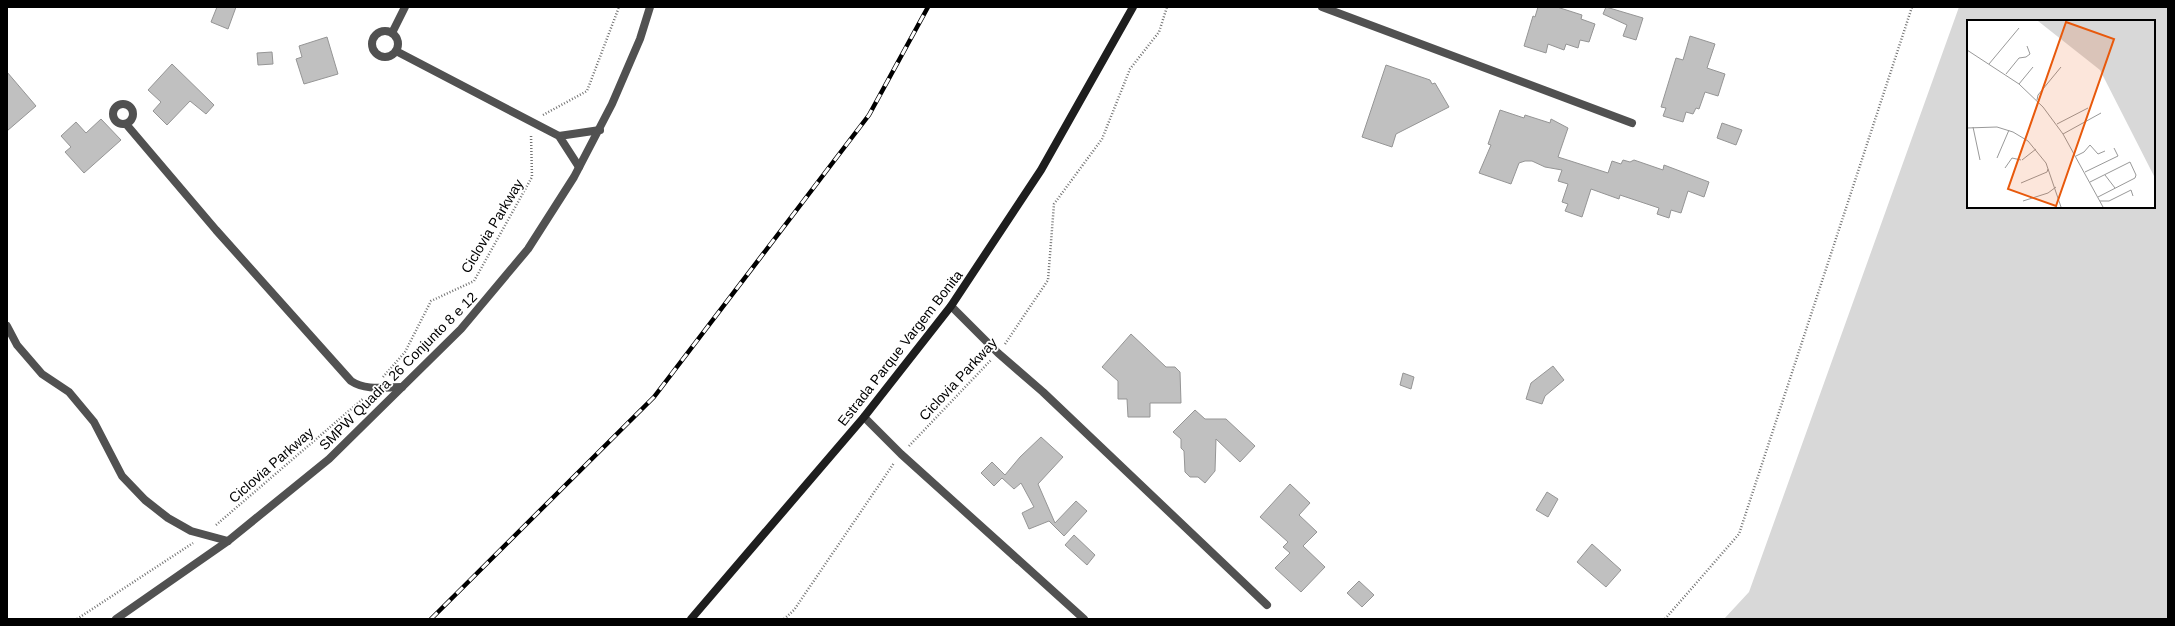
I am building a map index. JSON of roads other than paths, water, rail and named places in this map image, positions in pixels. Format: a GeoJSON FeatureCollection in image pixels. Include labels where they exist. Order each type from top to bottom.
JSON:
{"type":"FeatureCollection","features":[{"type":"Feature","properties":{"kind":"main road","name":"Estrada Parque Vargem Bonita"},"geometry":{"type":"LineString","coordinates":[[691,619],[864,417],[951,306],[1041,170],[1133,7]]}},
{"type":"Feature","properties":{"kind":"street"},"geometry":{"type":"LineString","coordinates":[[392,33],[405,7]]}},
{"type":"Feature","properties":{"kind":"street","name":"SMPW Quadra 26 Conjunto 8 e 12"},"geometry":{"type":"LineString","coordinates":[[116,619],[228,541],[329,459],[461,330],[528,249],[579,167],[600,130],[640,38],[650,7]]}},
{"type":"Feature","properties":{"kind":"street"},"geometry":{"type":"LineString","coordinates":[[1322,7],[1632,123]]}},
{"type":"Feature","properties":{"kind":"street"},"geometry":{"type":"LineString","coordinates":[[382,31],[392,33],[398,42],[396,51],[392,55],[382,57],[374,51],[372,46],[374,36],[378,32],[382,31]]}},
{"type":"Feature","properties":{"kind":"street"},"geometry":{"type":"LineString","coordinates":[[396,51],[559,136],[579,167]]}},
{"type":"Feature","properties":{"kind":"street"},"geometry":{"type":"LineString","coordinates":[[126,124],[216,230],[351,381],[358,386],[402,387]]}},
{"type":"Feature","properties":{"kind":"street"},"geometry":{"type":"LineString","coordinates":[[559,136],[600,130]]}},
{"type":"Feature","properties":{"kind":"street"},"geometry":{"type":"LineString","coordinates":[[951,306],[998,353],[1043,392],[1267,605]]}},
{"type":"Feature","properties":{"kind":"street"},"geometry":{"type":"LineString","coordinates":[[7,326],[17,345],[42,374],[69,392],[94,422],[122,476],[146,500],[168,518],[204,536],[228,541]]}},
{"type":"Feature","properties":{"kind":"street"},"geometry":{"type":"LineString","coordinates":[[864,417],[901,454],[1084,619]]}},
{"type":"Feature","properties":{"kind":"railway"},"geometry":{"type":"LineString","coordinates":[[431,619],[654,397],[869,115],[928,7]]}}]}
